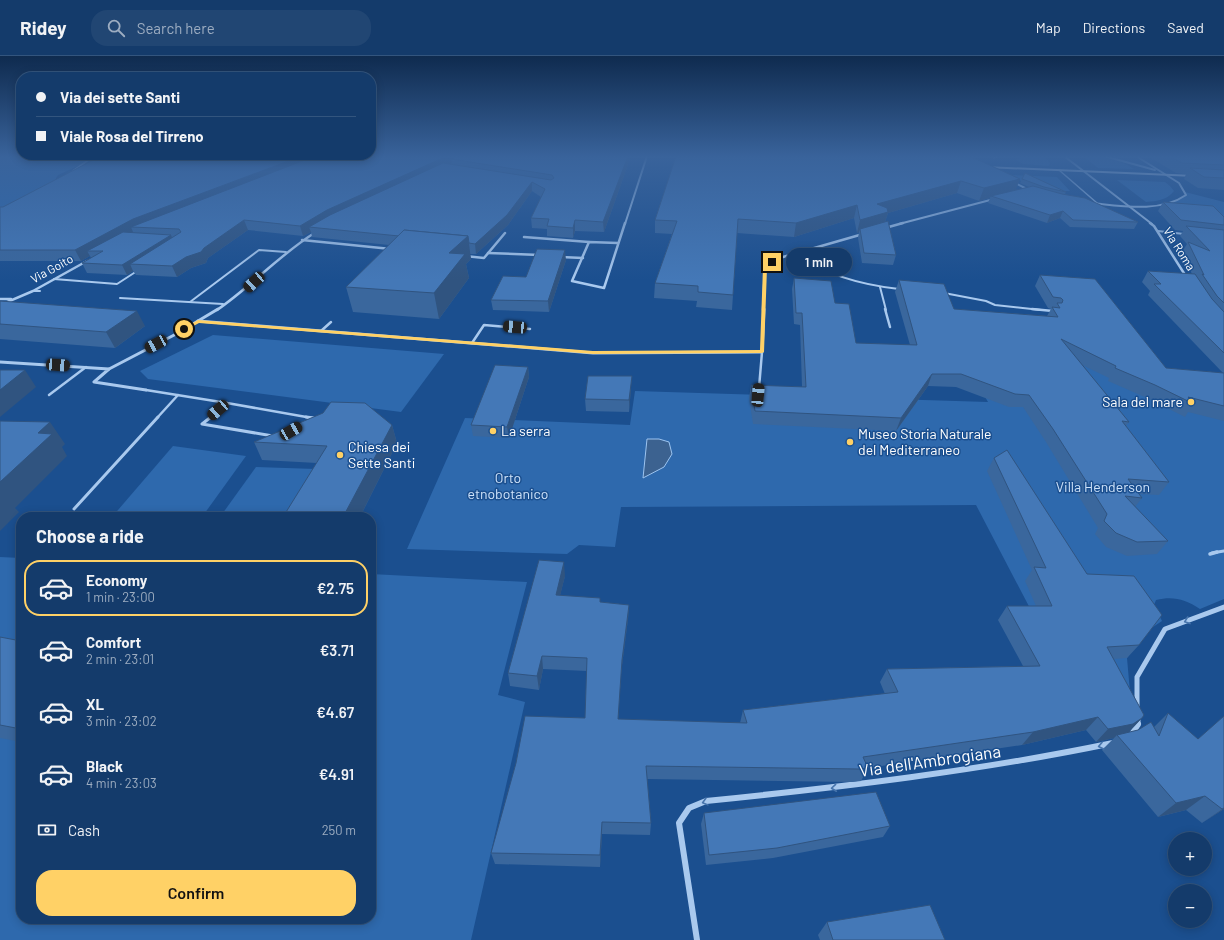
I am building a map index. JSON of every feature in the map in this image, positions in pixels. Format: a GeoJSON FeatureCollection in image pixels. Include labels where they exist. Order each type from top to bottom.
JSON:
{"type":"FeatureCollection","features":[{"type":"Feature","properties":{"kind":"street"},"geometry":{"type":"LineString","coordinates":[[589,242],[572,281],[604,288],[633,197]]}},
{"type":"Feature","properties":{"kind":"street"},"geometry":{"type":"LineString","coordinates":[[883,228],[1001,197]]}},
{"type":"Feature","properties":{"kind":"street","name":"Via Roma"},"geometry":{"type":"LineString","coordinates":[[1116,197],[1158,231],[1170,253],[1188,280]]}},
{"type":"Feature","properties":{"kind":"street"},"geometry":{"type":"LineString","coordinates":[[1090,202],[1127,206],[1169,204],[1184,197]]}},
{"type":"Feature","properties":{"kind":"street"},"geometry":{"type":"LineString","coordinates":[[146,390],[94,382],[109,369],[198,321],[242,291],[286,252],[318,230]]}},
{"type":"Feature","properties":{"kind":"street"},"geometry":{"type":"LineString","coordinates":[[460,256],[484,258],[505,233]]}},
{"type":"Feature","properties":{"kind":"street"},"geometry":{"type":"LineString","coordinates":[[198,321],[593,353],[762,352],[765,267],[772,262],[794,254],[868,233]]}},
{"type":"Feature","properties":{"kind":"street"},"geometry":{"type":"LineString","coordinates":[[524,237],[618,243]]}},
{"type":"Feature","properties":{"kind":"street"},"geometry":{"type":"LineString","coordinates":[[302,240],[397,249]]}},
{"type":"Feature","properties":{"kind":"street"},"geometry":{"type":"LineString","coordinates":[[488,253],[543,256]]}},
{"type":"Feature","properties":{"kind":"street"},"geometry":{"type":"LineString","coordinates":[[559,256],[582,258]]}},
{"type":"Feature","properties":{"kind":"street","name":"Via Goito"},"geometry":{"type":"LineString","coordinates":[[0,305],[33,291],[93,257]]}},
{"type":"Feature","properties":{"kind":"street"},"geometry":{"type":"LineString","coordinates":[[0,300],[14,299]]}},
{"type":"Feature","properties":{"kind":"street"},"geometry":{"type":"LineString","coordinates":[[0,362],[109,369]]}},
{"type":"Feature","properties":{"kind":"street","name":"Via dell'Ambrogiana"},"geometry":{"type":"LineString","coordinates":[[697,940],[679,823],[689,808],[706,801],[866,785],[1053,756],[1124,740],[1132,735],[1138,724],[1137,678],[1165,629],[1224,607]]}},
{"type":"Feature","properties":{"kind":"lane"},"geometry":{"type":"LineString","coordinates":[[1090,197],[1097,203]]}},
{"type":"Feature","properties":{"kind":"lane"},"geometry":{"type":"LineString","coordinates":[[1158,231],[1187,234]]}},
{"type":"Feature","properties":{"kind":"lane"},"geometry":{"type":"LineString","coordinates":[[190,302],[260,250],[286,252]]}},
{"type":"Feature","properties":{"kind":"lane"},"geometry":{"type":"LineString","coordinates":[[794,254],[827,273],[880,287],[903,289]]}},
{"type":"Feature","properties":{"kind":"lane"},"geometry":{"type":"LineString","coordinates":[[54,280],[117,284],[137,271]]}},
{"type":"Feature","properties":{"kind":"lane"},"geometry":{"type":"LineString","coordinates":[[880,287],[890,327]]}},
{"type":"Feature","properties":{"kind":"lane"},"geometry":{"type":"LineString","coordinates":[[33,291],[40,291]]}},
{"type":"Feature","properties":{"kind":"lane"},"geometry":{"type":"LineString","coordinates":[[941,292],[986,301],[995,305],[1055,312]]}},
{"type":"Feature","properties":{"kind":"lane"},"geometry":{"type":"LineString","coordinates":[[120,298],[223,304]]}},
{"type":"Feature","properties":{"kind":"lane"},"geometry":{"type":"LineString","coordinates":[[322,331],[331,322]]}},
{"type":"Feature","properties":{"kind":"lane"},"geometry":{"type":"LineString","coordinates":[[472,343],[484,325],[530,329]]}},
{"type":"Feature","properties":{"kind":"lane"},"geometry":{"type":"LineString","coordinates":[[758,395],[762,352]]}},
{"type":"Feature","properties":{"kind":"lane"},"geometry":{"type":"LineString","coordinates":[[49,395],[86,367]]}},
{"type":"Feature","properties":{"kind":"lane"},"geometry":{"type":"LineString","coordinates":[[146,390],[314,418],[309,421]]}},
{"type":"Feature","properties":{"kind":"lane"},"geometry":{"type":"LineString","coordinates":[[74,509],[178,395]]}},
{"type":"Feature","properties":{"kind":"lane"},"geometry":{"type":"LineString","coordinates":[[227,403],[202,424],[279,438]]}},
{"type":"Feature","properties":{"kind":"lane"},"geometry":{"type":"LineString","coordinates":[[1210,554],[1224,551]]}},
{"type":"Feature","properties":{"kind":"green space"},"geometry":{"type":"Polygon","coordinates":[[[0,197],[31,197],[0,212],[0,197]]]}},
{"type":"Feature","properties":{"kind":"green space"},"geometry":{"type":"Polygon","coordinates":[[[1140,197],[1166,197],[1158,200],[1146,202],[1140,197]]]}},
{"type":"Feature","properties":{"kind":"green space"},"geometry":{"type":"Polygon","coordinates":[[[1182,197],[1205,197],[1224,202],[1224,219],[1169,204],[1182,197]]]}},
{"type":"Feature","properties":{"kind":"green space"},"geometry":{"type":"Polygon","coordinates":[[[213,335],[444,354],[401,412],[148,379],[140,371],[213,335]]]}},
{"type":"Feature","properties":{"kind":"green space","name":"Villa Henderson"},"geometry":{"type":"Polygon","coordinates":[[[958,349],[1224,378],[1224,599],[1200,609],[1179,599],[1168,598],[1156,600],[1154,605],[1162,621],[1150,629],[1127,658],[1132,715],[1034,616],[976,505],[621,507],[615,547],[579,545],[567,554],[407,549],[465,418],[630,425],[635,391],[988,402],[958,349]]]}},
{"type":"Feature","properties":{"kind":"green space"},"geometry":{"type":"Polygon","coordinates":[[[173,446],[246,456],[206,512],[116,512],[173,446]]]}},
{"type":"Feature","properties":{"kind":"green space"},"geometry":{"type":"Polygon","coordinates":[[[256,467],[316,469],[290,512],[224,512],[256,467]]]}},
{"type":"Feature","properties":{"kind":"green space"},"geometry":{"type":"Polygon","coordinates":[[[0,557],[16,558],[16,924],[376,924],[376,574],[527,582],[498,695],[525,702],[471,940],[0,940],[0,557]]]}},
{"type":"Feature","properties":{"kind":"shaded area"},"geometry":{"type":"Polygon","coordinates":[[[647,439],[659,439],[669,442],[672,454],[664,467],[643,478],[647,439]]]}},
{"type":"Feature","properties":{"kind":"building"},"geometry":{"type":"Polygon","coordinates":[[[22,197],[191,197],[133,219],[75,250],[0,250],[0,207],[3,207],[22,197]]]}},
{"type":"Feature","properties":{"kind":"building"},"geometry":{"type":"Polygon","coordinates":[[[208,197],[355,197],[327,210],[300,226],[244,220],[204,248],[201,252],[186,257],[172,266],[130,264],[181,232],[179,229],[131,227],[208,197]]]}},
{"type":"Feature","properties":{"kind":"building"},"geometry":{"type":"Polygon","coordinates":[[[369,197],[520,197],[507,215],[475,244],[469,243],[468,236],[404,230],[399,236],[309,227],[330,215],[369,197]]]}},
{"type":"Feature","properties":{"kind":"building"},"geometry":{"type":"Polygon","coordinates":[[[541,197],[612,197],[603,222],[575,220],[573,228],[547,226],[549,219],[531,218],[541,197]]]}},
{"type":"Feature","properties":{"kind":"building"},"geometry":{"type":"Polygon","coordinates":[[[662,197],[902,197],[877,204],[887,208],[888,212],[860,220],[857,205],[796,223],[738,219],[733,295],[698,292],[698,286],[655,283],[677,221],[655,220],[662,197]]]}},
{"type":"Feature","properties":{"kind":"building"},"geometry":{"type":"Polygon","coordinates":[[[995,197],[1081,197],[1138,222],[1073,220],[1063,211],[1050,215],[995,197]]]}},
{"type":"Feature","properties":{"kind":"building"},"geometry":{"type":"Polygon","coordinates":[[[1163,202],[1213,206],[1224,217],[1224,225],[1181,220],[1163,202]]]}},
{"type":"Feature","properties":{"kind":"building"},"geometry":{"type":"Polygon","coordinates":[[[888,221],[896,255],[864,253],[860,229],[888,221]]]}},
{"type":"Feature","properties":{"kind":"building"},"geometry":{"type":"Polygon","coordinates":[[[1186,226],[1224,230],[1224,303],[1217,296],[1202,274],[1204,275],[1188,242],[1210,251],[1186,226]]]}},
{"type":"Feature","properties":{"kind":"building"},"geometry":{"type":"Polygon","coordinates":[[[404,230],[468,236],[449,253],[465,254],[434,293],[346,287],[404,230]]]}},
{"type":"Feature","properties":{"kind":"building"},"geometry":{"type":"Polygon","coordinates":[[[123,232],[171,235],[122,265],[82,263],[103,251],[87,251],[123,232]]]}},
{"type":"Feature","properties":{"kind":"building"},"geometry":{"type":"Polygon","coordinates":[[[537,249],[565,250],[548,301],[491,300],[503,276],[526,277],[537,249]]]}},
{"type":"Feature","properties":{"kind":"building"},"geometry":{"type":"Polygon","coordinates":[[[1148,271],[1195,274],[1212,299],[1224,312],[1224,353],[1154,284],[1161,284],[1148,271]]]}},
{"type":"Feature","properties":{"kind":"building"},"geometry":{"type":"Polygon","coordinates":[[[1040,275],[1095,279],[1166,368],[1224,373],[1224,406],[1188,397],[1194,404],[1115,368],[1116,366],[1061,339],[1129,422],[1122,421],[1169,482],[1128,479],[1142,498],[1125,496],[1168,541],[1137,542],[1116,533],[1104,521],[1107,514],[1053,429],[1029,395],[1015,394],[961,374],[932,374],[901,418],[755,411],[751,385],[806,387],[802,313],[796,313],[794,278],[831,281],[835,303],[849,304],[856,343],[917,345],[899,280],[944,284],[954,309],[1058,317],[1052,307],[1060,308],[1057,303],[1062,303],[1063,300],[1061,298],[1053,297],[1040,275]]]}},
{"type":"Feature","properties":{"kind":"building"},"geometry":{"type":"Polygon","coordinates":[[[0,301],[137,311],[106,332],[0,324],[0,301]]]}},
{"type":"Feature","properties":{"kind":"building"},"geometry":{"type":"Polygon","coordinates":[[[495,365],[528,367],[507,427],[471,425],[495,365]]]}},
{"type":"Feature","properties":{"kind":"building"},"geometry":{"type":"Polygon","coordinates":[[[0,370],[25,370],[0,390],[0,370]]]}},
{"type":"Feature","properties":{"kind":"building"},"geometry":{"type":"Polygon","coordinates":[[[588,376],[632,376],[629,400],[585,399],[588,376]]]}},
{"type":"Feature","properties":{"kind":"building"},"geometry":{"type":"Polygon","coordinates":[[[331,402],[365,403],[392,425],[346,512],[286,512],[327,446],[254,442],[323,413],[331,402]]]}},
{"type":"Feature","properties":{"kind":"building"},"geometry":{"type":"Polygon","coordinates":[[[0,421],[50,422],[38,433],[52,434],[0,482],[0,421]]]}},
{"type":"Feature","properties":{"kind":"building"},"geometry":{"type":"Polygon","coordinates":[[[1007,450],[1087,574],[1134,576],[1162,615],[1139,645],[1107,647],[1144,715],[1142,718],[1133,724],[1108,729],[1098,717],[1033,732],[863,757],[868,768],[859,769],[646,766],[651,823],[602,822],[600,855],[491,853],[516,763],[525,716],[585,718],[587,658],[542,656],[537,676],[508,673],[539,560],[564,562],[556,595],[600,598],[600,602],[629,605],[622,660],[618,719],[747,723],[743,710],[898,692],[887,669],[1040,666],[1007,606],[1052,606],[1034,567],[1046,568],[994,458],[1007,450]]]}},
{"type":"Feature","properties":{"kind":"building"},"geometry":{"type":"Polygon","coordinates":[[[0,637],[16,640],[16,728],[0,725],[0,637]]]}},
{"type":"Feature","properties":{"kind":"building"},"geometry":{"type":"Polygon","coordinates":[[[1168,713],[1198,739],[1224,716],[1224,808],[1222,809],[1205,796],[1176,803],[1117,735],[1138,730],[1151,722],[1159,736],[1168,713]]]}},
{"type":"Feature","properties":{"kind":"building"},"geometry":{"type":"Polygon","coordinates":[[[876,792],[890,826],[777,848],[709,855],[704,813],[876,792]]]}},
{"type":"Feature","properties":{"kind":"building"},"geometry":{"type":"Polygon","coordinates":[[[930,905],[945,940],[833,940],[827,922],[930,905]]]}},
{"type":"Feature","properties":{"kind":"place","name":"Sala del mare"},"geometry":{"type":"Point","coordinates":[1191,402]}},
{"type":"Feature","properties":{"kind":"place","name":"La serra"},"geometry":{"type":"Point","coordinates":[493,431]}},
{"type":"Feature","properties":{"kind":"place","name":"Museo Storia Naturale del Mediterraneo"},"geometry":{"type":"Point","coordinates":[850,442]}},
{"type":"Feature","properties":{"kind":"place","name":"Chiesa dei Sette Santi"},"geometry":{"type":"Point","coordinates":[340,455]}},
{"type":"Feature","properties":{"kind":"route"},"geometry":{"type":"LineString","coordinates":[[184,329],[198,321],[593,353],[762,352],[765,267],[772,262]]}},
{"type":"Feature","properties":{"kind":"park label","name":"Orto etnobotanico"},"geometry":{"type":"Point","coordinates":[508,486]}}]}
